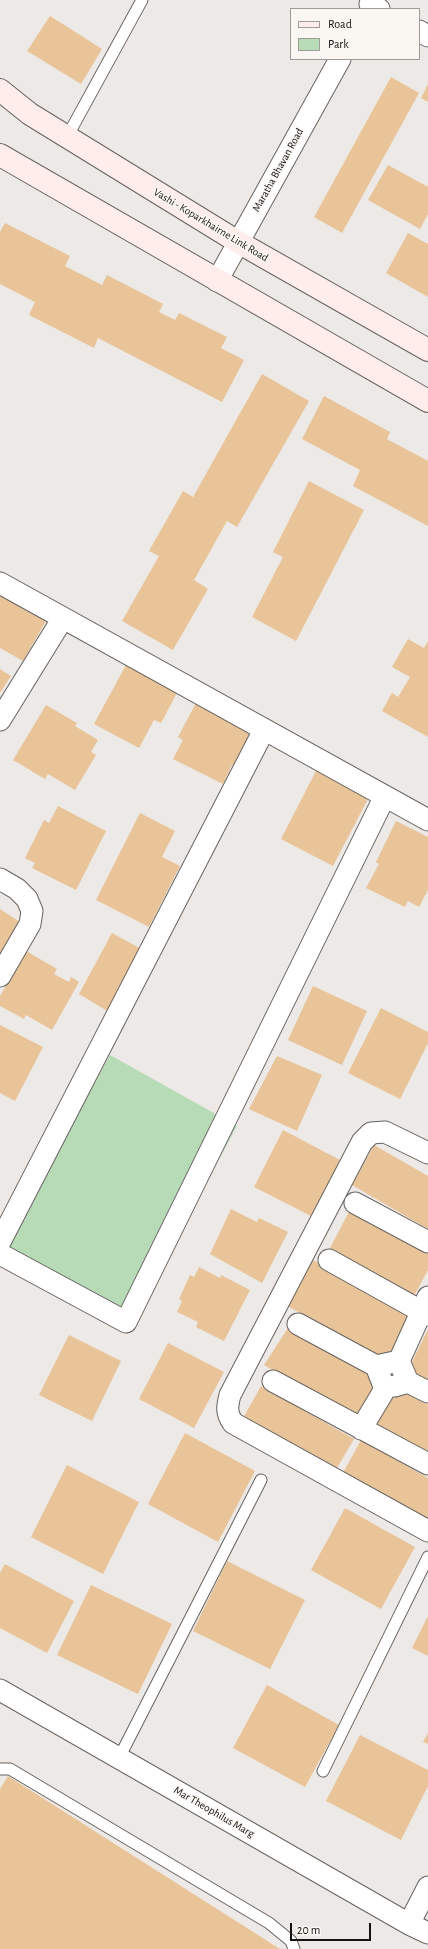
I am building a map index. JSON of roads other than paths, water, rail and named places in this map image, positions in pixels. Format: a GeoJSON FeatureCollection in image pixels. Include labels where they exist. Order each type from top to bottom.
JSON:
{"type":"FeatureCollection","features":[{"type":"Feature","properties":{"kind":"main road","name":"Vashi - Koparkhairne Link Road"},"geometry":{"type":"LineString","coordinates":[[0,90],[30,114],[238,242],[428,350]]}},
{"type":"Feature","properties":{"kind":"main road"},"geometry":{"type":"LineString","coordinates":[[0,156],[428,401]]}},
{"type":"Feature","properties":{"kind":"street","name":"Maratha Bhavan Road"},"geometry":{"type":"LineString","coordinates":[[217,281],[339,60]]}},
{"type":"Feature","properties":{"kind":"street"},"geometry":{"type":"LineString","coordinates":[[0,583],[428,820]]}},
{"type":"Feature","properties":{"kind":"street"},"geometry":{"type":"LineString","coordinates":[[0,720],[63,618]]}},
{"type":"Feature","properties":{"kind":"street"},"geometry":{"type":"LineString","coordinates":[[0,1242],[264,730]]}},
{"type":"Feature","properties":{"kind":"street"},"geometry":{"type":"LineString","coordinates":[[0,1254],[126,1322],[385,796]]}},
{"type":"Feature","properties":{"kind":"street"},"geometry":{"type":"LineString","coordinates":[[0,879],[17,889],[27,899],[32,911],[30,924],[0,976]]}},
{"type":"Feature","properties":{"kind":"street"},"geometry":{"type":"LineString","coordinates":[[428,1153],[385,1132],[371,1133],[362,1142],[230,1395],[226,1406],[228,1416],[233,1423],[428,1531]]}},
{"type":"Feature","properties":{"kind":"street"},"geometry":{"type":"LineString","coordinates":[[355,1203],[428,1242]]}},
{"type":"Feature","properties":{"kind":"street"},"geometry":{"type":"LineString","coordinates":[[329,1260],[426,1308],[399,1361]]}},
{"type":"Feature","properties":{"kind":"street"},"geometry":{"type":"LineString","coordinates":[[298,1324],[376,1366],[385,1389]]}},
{"type":"Feature","properties":{"kind":"street"},"geometry":{"type":"LineString","coordinates":[[376,1366],[399,1361]]}},
{"type":"Feature","properties":{"kind":"street"},"geometry":{"type":"LineString","coordinates":[[399,1361],[408,1382],[428,1392]]}},
{"type":"Feature","properties":{"kind":"street"},"geometry":{"type":"LineString","coordinates":[[273,1381],[428,1464]]}},
{"type":"Feature","properties":{"kind":"street"},"geometry":{"type":"LineString","coordinates":[[362,1429],[385,1389],[408,1382]]}},
{"type":"Feature","properties":{"kind":"street","name":"Mar Theophilus Marg"},"geometry":{"type":"LineString","coordinates":[[0,1690],[409,1924],[428,1933]]}},
{"type":"Feature","properties":{"kind":"street"},"geometry":{"type":"LineString","coordinates":[[409,1924],[428,1887]]}},
{"type":"Feature","properties":{"kind":"lane"},"geometry":{"type":"LineString","coordinates":[[67,137],[142,0]]}},
{"type":"Feature","properties":{"kind":"lane"},"geometry":{"type":"LineString","coordinates":[[119,1758],[261,1480]]}},
{"type":"Feature","properties":{"kind":"lane"},"geometry":{"type":"LineString","coordinates":[[323,1772],[428,1557]]}},
{"type":"Feature","properties":{"kind":"lane"},"geometry":{"type":"LineString","coordinates":[[0,1769],[10,1769],[269,1923],[291,1941],[294,1949]]}}]}
